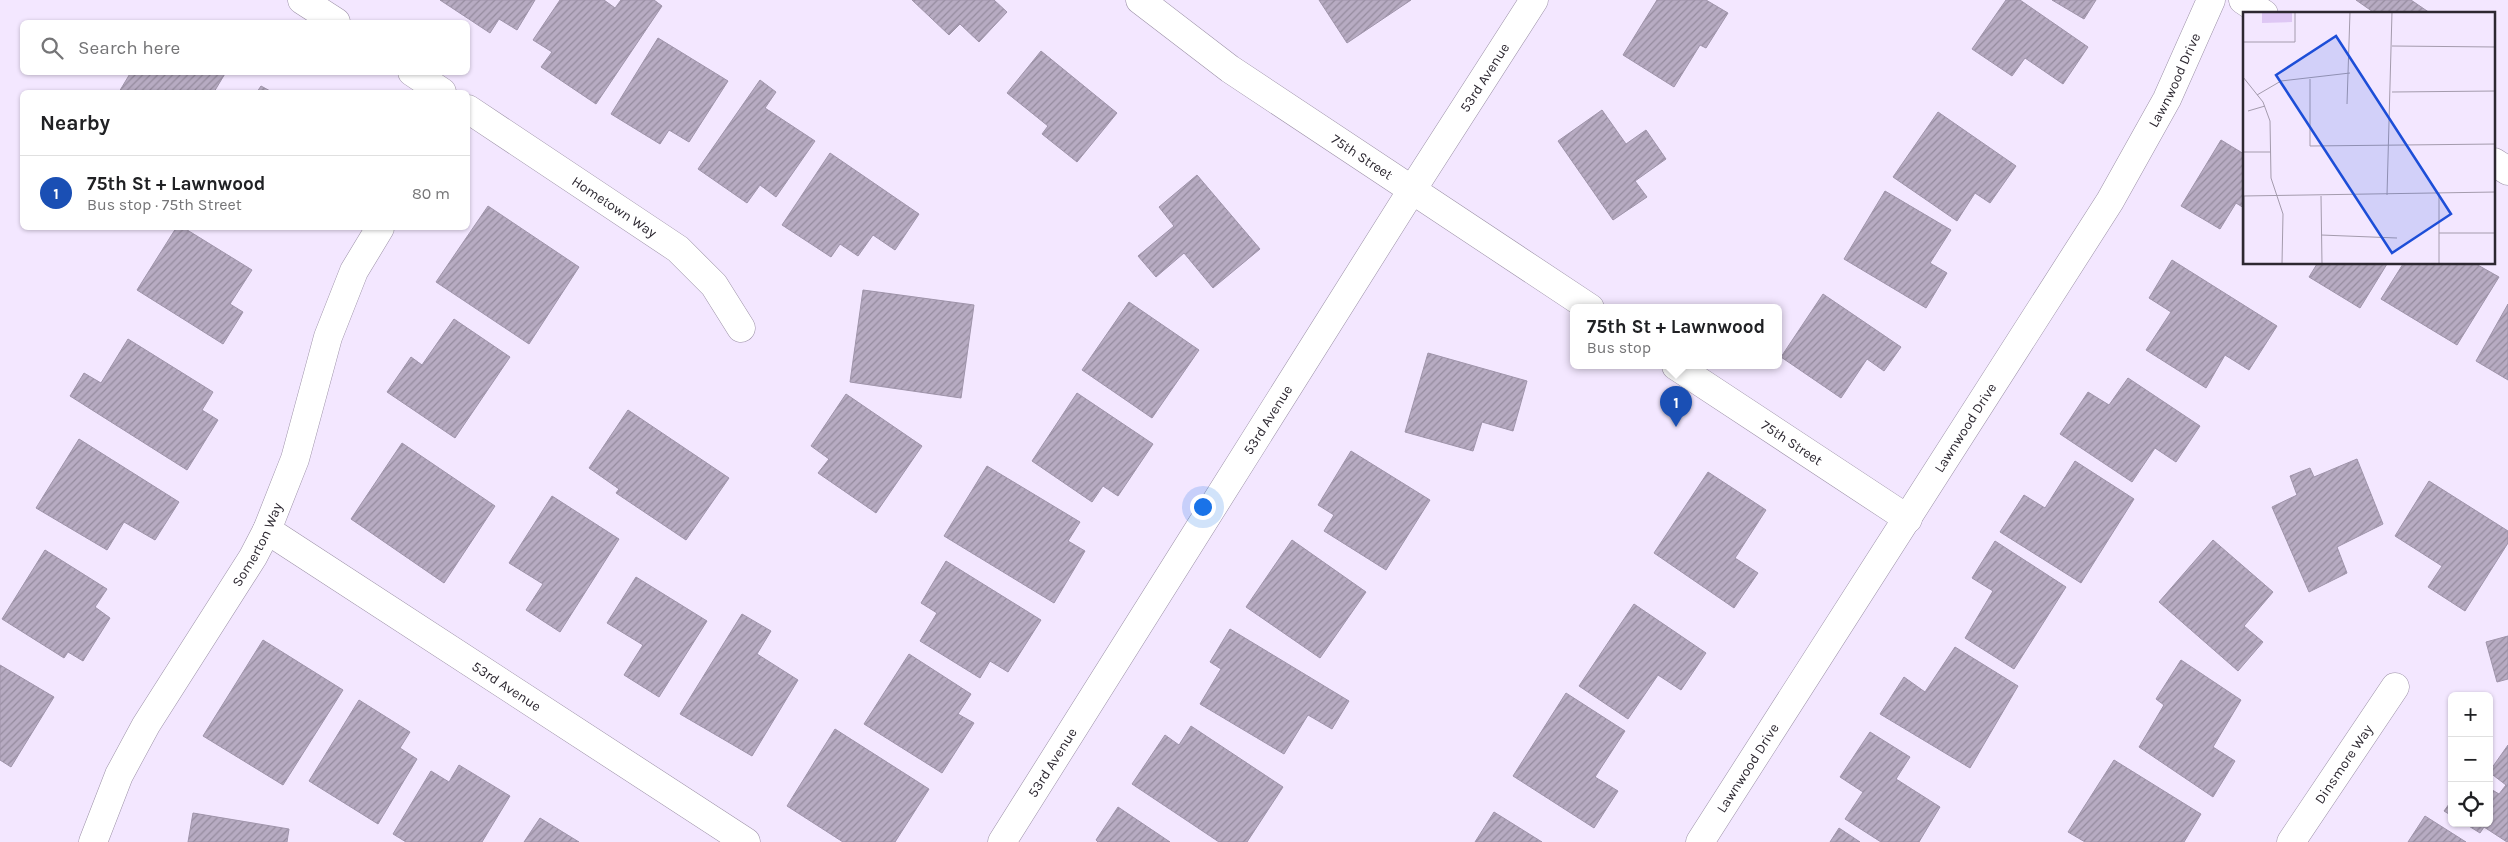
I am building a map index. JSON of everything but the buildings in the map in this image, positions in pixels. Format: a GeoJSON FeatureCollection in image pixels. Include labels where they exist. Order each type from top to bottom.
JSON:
{"type":"FeatureCollection","features":[{"type":"Feature","properties":{"kind":"street"},"geometry":{"type":"LineString","coordinates":[[302,0],[333,20]]}},
{"type":"Feature","properties":{"kind":"street","name":"75th Street"},"geometry":{"type":"LineString","coordinates":[[1140,0],[1230,69],[1584,304]]}},
{"type":"Feature","properties":{"kind":"street","name":"53rd Avenue"},"geometry":{"type":"LineString","coordinates":[[1002,842],[1412,190],[1534,0]]}},
{"type":"Feature","properties":{"kind":"street","name":"Lawnwood Drive"},"geometry":{"type":"LineString","coordinates":[[1700,842],[2110,202],[2167,99],[2211,0]]}},
{"type":"Feature","properties":{"kind":"street"},"geometry":{"type":"LineString","coordinates":[[2243,0],[2261,12]]}},
{"type":"Feature","properties":{"kind":"street"},"geometry":{"type":"LineString","coordinates":[[416,75],[439,90]]}},
{"type":"Feature","properties":{"kind":"street","name":"Hometown Way"},"geometry":{"type":"LineString","coordinates":[[470,110],[678,249],[714,285],[741,328]]}},
{"type":"Feature","properties":{"kind":"street"},"geometry":{"type":"LineString","coordinates":[[2496,163],[2508,171]]}},
{"type":"Feature","properties":{"kind":"street","name":"Somerton Way"},"geometry":{"type":"LineString","coordinates":[[93,842],[119,775],[142,734],[253,557],[267,530],[296,459],[328,337],[354,271],[379,230]]}},
{"type":"Feature","properties":{"kind":"street","name":"75th Street"},"geometry":{"type":"LineString","coordinates":[[1681,369],[1908,518]]}},
{"type":"Feature","properties":{"kind":"street","name":"53rd Avenue"},"geometry":{"type":"LineString","coordinates":[[267,530],[746,842]]}},
{"type":"Feature","properties":{"kind":"street","name":"Dinsmore Way"},"geometry":{"type":"LineString","coordinates":[[2291,842],[2395,687]]}},
{"type":"Feature","properties":{"kind":"place","name":"75th St + Lawnwood"},"geometry":{"type":"Point","coordinates":[1676,427]}}]}
